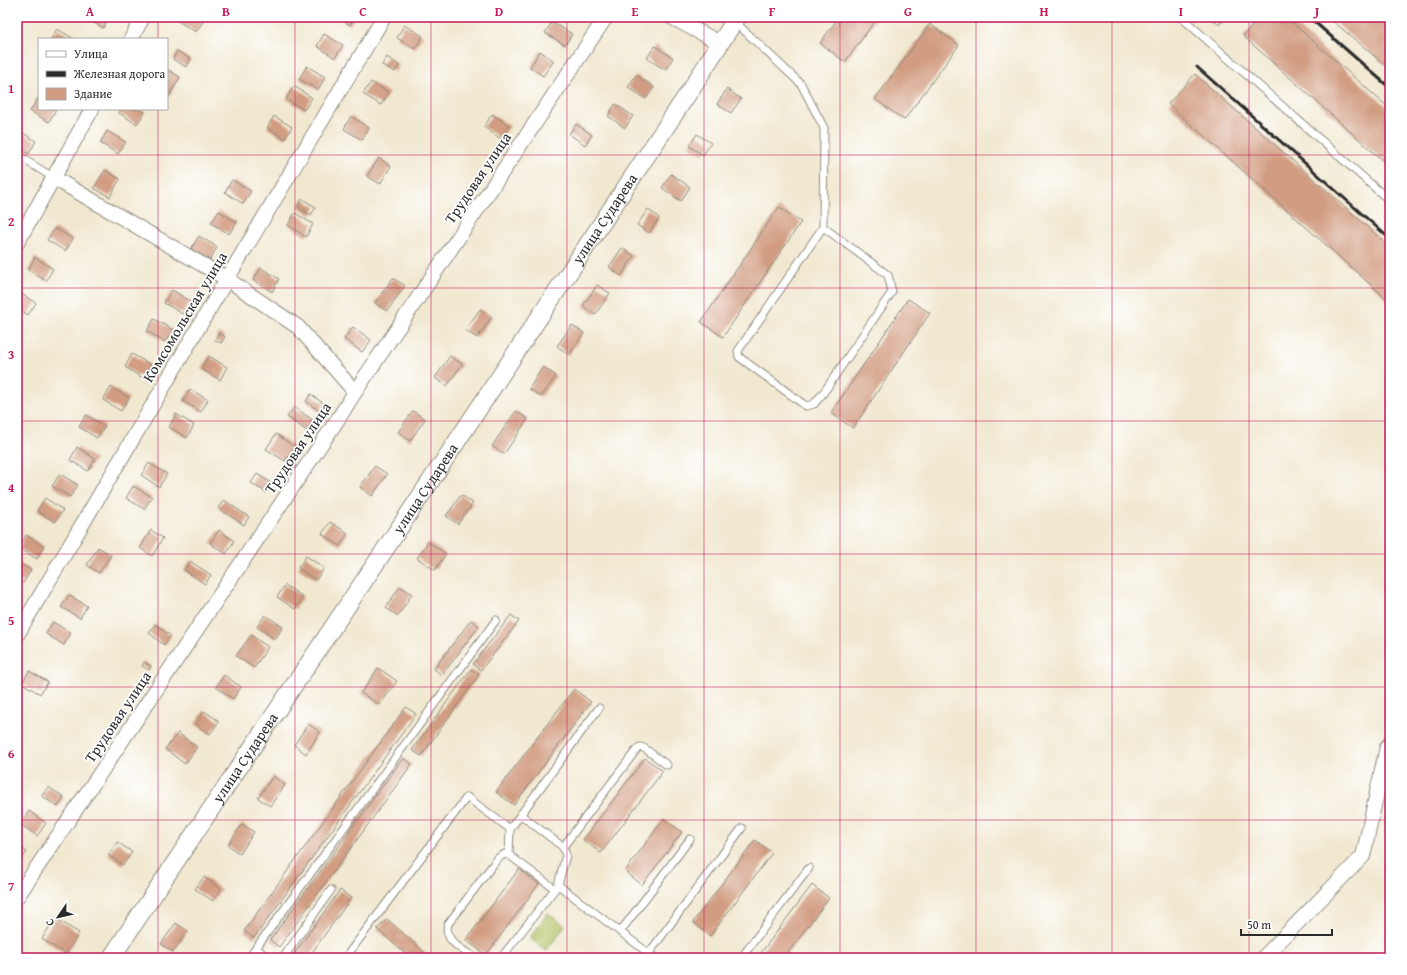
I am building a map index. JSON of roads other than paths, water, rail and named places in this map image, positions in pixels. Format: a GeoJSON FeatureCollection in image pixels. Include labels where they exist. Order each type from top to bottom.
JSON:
{"type":"FeatureCollection","features":[{"type":"Feature","properties":{"kind":"street"},"geometry":{"type":"LineString","coordinates":[[132,38],[143,17]]}},
{"type":"Feature","properties":{"kind":"street","name":"Комсомольская улица"},"geometry":{"type":"LineString","coordinates":[[17,635],[227,279],[384,17]]}},
{"type":"Feature","properties":{"kind":"street","name":"Трудовая улица"},"geometry":{"type":"LineString","coordinates":[[17,897],[606,17]]}},
{"type":"Feature","properties":{"kind":"street"},"geometry":{"type":"LineString","coordinates":[[671,17],[720,43]]}},
{"type":"Feature","properties":{"kind":"street","name":"улица Сударева"},"geometry":{"type":"LineString","coordinates":[[111,958],[395,534],[735,19]]}},
{"type":"Feature","properties":{"kind":"street"},"geometry":{"type":"LineString","coordinates":[[17,243],[91,110]]}},
{"type":"Feature","properties":{"kind":"street"},"geometry":{"type":"LineString","coordinates":[[54,178],[227,279],[298,327],[355,392]]}},
{"type":"Feature","properties":{"kind":"street"},"geometry":{"type":"LineString","coordinates":[[1263,958],[1362,856],[1387,747],[1390,743]]}},
{"type":"Feature","properties":{"kind":"lane"},"geometry":{"type":"LineString","coordinates":[[1181,17],[1390,201]]}},
{"type":"Feature","properties":{"kind":"lane"},"geometry":{"type":"LineString","coordinates":[[735,19],[801,84],[824,128],[823,227],[738,351],[739,357],[806,406],[814,404],[824,392],[892,292],[888,275],[823,227]]}},
{"type":"Feature","properties":{"kind":"lane"},"geometry":{"type":"LineString","coordinates":[[17,155],[54,178]]}},
{"type":"Feature","properties":{"kind":"lane"},"geometry":{"type":"LineString","coordinates":[[249,958],[496,620]]}},
{"type":"Feature","properties":{"kind":"lane"},"geometry":{"type":"LineString","coordinates":[[509,855],[510,829],[599,708]]}},
{"type":"Feature","properties":{"kind":"lane"},"geometry":{"type":"LineString","coordinates":[[563,847],[637,748],[644,748],[667,765]]}},
{"type":"Feature","properties":{"kind":"lane"},"geometry":{"type":"LineString","coordinates":[[345,958],[467,797],[510,829]]}},
{"type":"Feature","properties":{"kind":"lane"},"geometry":{"type":"LineString","coordinates":[[505,957],[557,887],[566,855],[563,847],[520,815]]}},
{"type":"Feature","properties":{"kind":"lane"},"geometry":{"type":"LineString","coordinates":[[649,953],[742,828]]}},
{"type":"Feature","properties":{"kind":"lane"},"geometry":{"type":"LineString","coordinates":[[620,932],[690,839]]}},
{"type":"Feature","properties":{"kind":"lane"},"geometry":{"type":"LineString","coordinates":[[475,958],[451,940],[448,936],[448,924],[498,858],[505,854],[509,855],[557,887],[656,958]]}},
{"type":"Feature","properties":{"kind":"lane"},"geometry":{"type":"LineString","coordinates":[[741,958],[809,868]]}},
{"type":"Feature","properties":{"kind":"lane"},"geometry":{"type":"LineString","coordinates":[[283,958],[331,890]]}},
{"type":"Feature","properties":{"kind":"lane"},"geometry":{"type":"LineString","coordinates":[[256,948],[268,958]]}},
{"type":"Feature","properties":{"kind":"railway"},"geometry":{"type":"LineString","coordinates":[[1309,17],[1390,88]]}},
{"type":"Feature","properties":{"kind":"railway"},"geometry":{"type":"LineString","coordinates":[[1197,67],[1390,239]]}}]}
